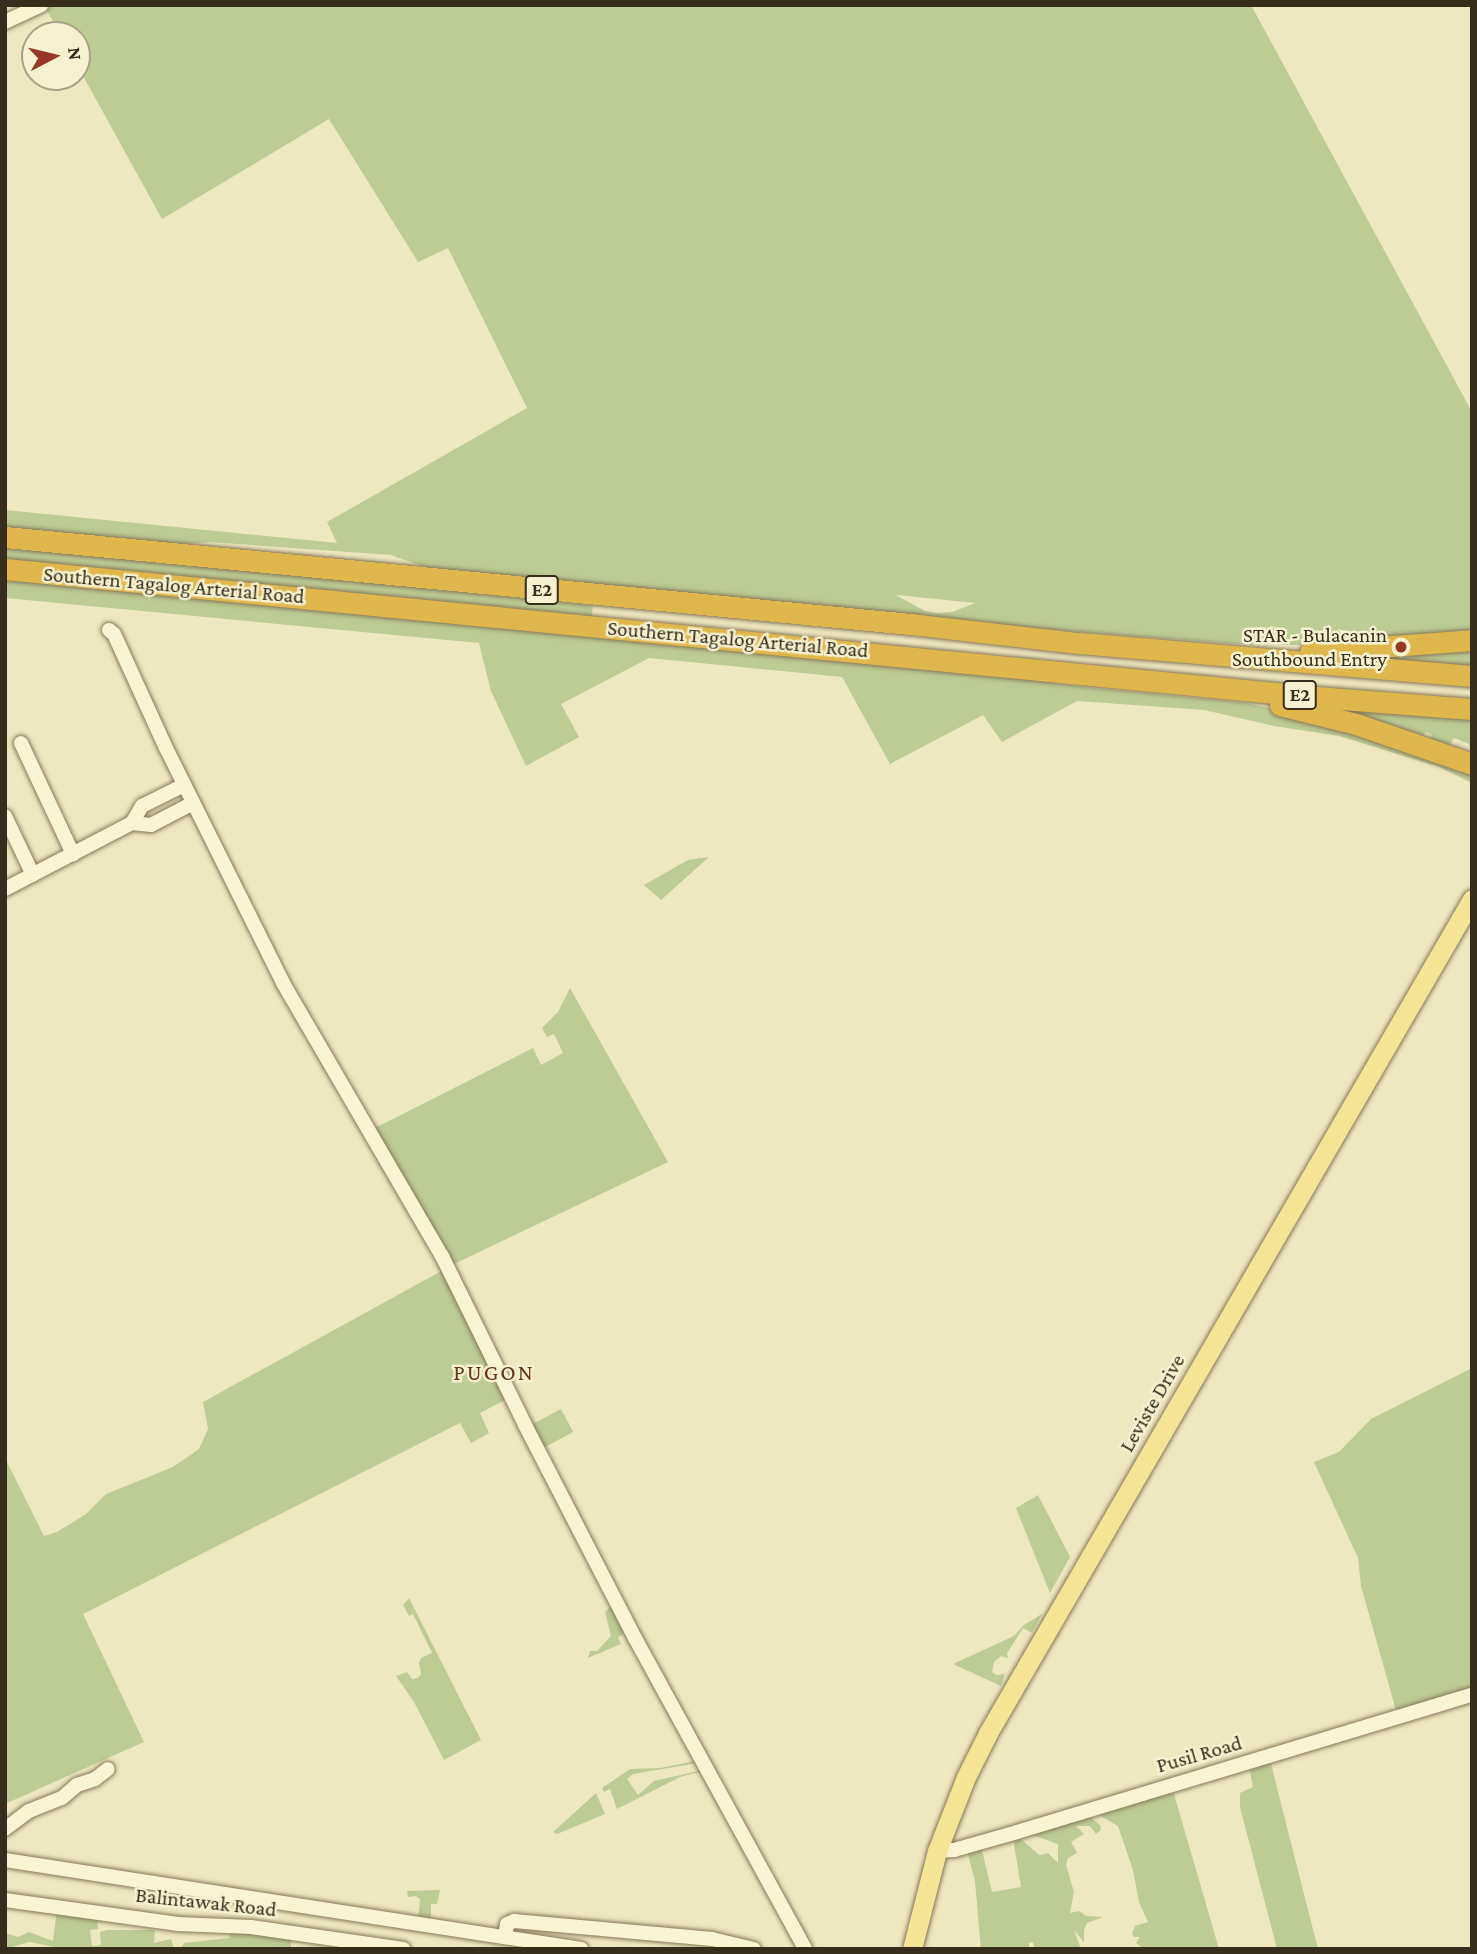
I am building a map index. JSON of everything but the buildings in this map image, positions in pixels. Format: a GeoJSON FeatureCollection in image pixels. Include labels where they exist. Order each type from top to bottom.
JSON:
{"type":"FeatureCollection","features":[{"type":"Feature","properties":{"kind":"highway","name":"Southern Tagalog Arterial Road"},"geometry":{"type":"LineString","coordinates":[[5,537],[1174,651],[1472,676]]}},
{"type":"Feature","properties":{"kind":"highway","name":"Southern Tagalog Arterial Road"},"geometry":{"type":"LineString","coordinates":[[5,569],[1472,709]]}},
{"type":"Feature","properties":{"kind":"highway"},"geometry":{"type":"LineString","coordinates":[[1174,651],[1312,652],[1472,640]]}},
{"type":"Feature","properties":{"kind":"highway"},"geometry":{"type":"LineString","coordinates":[[1129,678],[1318,713],[1472,764]]}},
{"type":"Feature","properties":{"kind":"main road","name":"Leviste Drive"},"geometry":{"type":"LineString","coordinates":[[912,1949],[937,1851],[962,1787],[988,1733],[1472,899]]}},
{"type":"Feature","properties":{"kind":"street"},"geometry":{"type":"LineString","coordinates":[[5,22],[41,5]]}},
{"type":"Feature","properties":{"kind":"street"},"geometry":{"type":"LineString","coordinates":[[109,630],[114,634],[184,785],[313,1039],[442,1256],[525,1425],[635,1638],[805,1949]]}},
{"type":"Feature","properties":{"kind":"street"},"geometry":{"type":"LineString","coordinates":[[22,743],[73,854]]}},
{"type":"Feature","properties":{"kind":"street"},"geometry":{"type":"LineString","coordinates":[[5,889],[132,823],[142,807],[184,785]]}},
{"type":"Feature","properties":{"kind":"street"},"geometry":{"type":"LineString","coordinates":[[132,823],[151,825],[193,803]]}},
{"type":"Feature","properties":{"kind":"street"},"geometry":{"type":"LineString","coordinates":[[5,816],[33,875]]}},
{"type":"Feature","properties":{"kind":"street"},"geometry":{"type":"LineString","coordinates":[[1435,961],[1441,963],[1448,957],[1472,918]]}},
{"type":"Feature","properties":{"kind":"street","name":"Pusil Road"},"geometry":{"type":"LineString","coordinates":[[937,1851],[954,1850],[1017,1832],[1472,1695]]}},
{"type":"Feature","properties":{"kind":"street"},"geometry":{"type":"LineString","coordinates":[[5,1829],[29,1811],[62,1798],[77,1785],[95,1779],[108,1769]]}},
{"type":"Feature","properties":{"kind":"street"},"geometry":{"type":"LineString","coordinates":[[5,1860],[581,1949]]}},
{"type":"Feature","properties":{"kind":"street","name":"Balintawak Road"},"geometry":{"type":"LineString","coordinates":[[5,1900],[178,1924],[240,1925],[403,1949]]}},
{"type":"Feature","properties":{"kind":"street"},"geometry":{"type":"LineString","coordinates":[[505,1937],[507,1924],[514,1921],[712,1939],[754,1949]]}},
{"type":"Feature","properties":{"kind":"green space"},"geometry":{"type":"Polygon","coordinates":[[[53,5],[1251,5],[1472,412],[1472,634],[1328,645],[1251,645],[989,625],[433,570],[391,555],[209,542],[158,547],[5,531],[5,510],[337,543],[327,522],[527,408],[448,248],[418,262],[329,119],[162,219],[91,90],[91,21],[53,21],[46,9],[53,5]],[[896,595],[925,611],[937,613],[952,612],[975,603],[896,595]]]}},
{"type":"Feature","properties":{"kind":"green space"},"geometry":{"type":"Polygon","coordinates":[[[5,544],[593,606],[591,625],[5,563],[5,544]]]}},
{"type":"Feature","properties":{"kind":"green space"},"geometry":{"type":"Polygon","coordinates":[[[5,577],[938,666],[1083,687],[1246,703],[1299,714],[1441,762],[1460,772],[1462,769],[1472,773],[1472,783],[1439,767],[1339,736],[1274,726],[1204,710],[1077,701],[1002,742],[983,715],[890,764],[842,677],[649,658],[561,704],[579,737],[526,766],[491,691],[479,643],[5,598],[5,577]]]}},
{"type":"Feature","properties":{"kind":"green space"},"geometry":{"type":"Polygon","coordinates":[[[1472,646],[1472,668],[1299,655],[1394,651],[1396,659],[1410,657],[1409,651],[1472,646]]]}},
{"type":"Feature","properties":{"kind":"green space"},"geometry":{"type":"Polygon","coordinates":[[[1345,708],[1472,716],[1472,756],[1469,744],[1454,738],[1449,746],[1430,740],[1432,735],[1426,732],[1422,737],[1343,713],[1345,708]]]}},
{"type":"Feature","properties":{"kind":"green space"},"geometry":{"type":"Polygon","coordinates":[[[709,857],[661,900],[644,885],[688,860],[709,857]]]}},
{"type":"Feature","properties":{"kind":"green space"},"geometry":{"type":"Polygon","coordinates":[[[570,988],[668,1162],[452,1265],[375,1128],[533,1048],[541,1065],[563,1053],[554,1034],[547,1037],[542,1028],[558,1012],[570,988]]]}},
{"type":"Feature","properties":{"kind":"green space"},"geometry":{"type":"Polygon","coordinates":[[[445,1269],[507,1399],[480,1413],[489,1433],[471,1443],[460,1423],[83,1614],[144,1742],[5,1804],[5,1458],[44,1536],[57,1532],[86,1514],[106,1494],[173,1467],[199,1449],[208,1429],[203,1402],[445,1269]]]}},
{"type":"Feature","properties":{"kind":"green space"},"geometry":{"type":"Polygon","coordinates":[[[1472,1368],[1472,1691],[1397,1714],[1361,1586],[1358,1558],[1314,1462],[1339,1452],[1371,1419],[1472,1368]]]}},
{"type":"Feature","properties":{"kind":"green space"},"geometry":{"type":"Polygon","coordinates":[[[561,1409],[573,1432],[543,1448],[531,1425],[561,1409]]]}},
{"type":"Feature","properties":{"kind":"green space"},"geometry":{"type":"Polygon","coordinates":[[[1038,1495],[1070,1557],[1050,1593],[1016,1508],[1038,1495]]]}},
{"type":"Feature","properties":{"kind":"green space"},"geometry":{"type":"Polygon","coordinates":[[[409,1598],[481,1740],[444,1760],[414,1702],[396,1676],[407,1672],[412,1679],[418,1678],[421,1674],[421,1658],[432,1653],[413,1614],[409,1616],[403,1605],[409,1598]]]}},
{"type":"Feature","properties":{"kind":"green space"},"geometry":{"type":"Polygon","coordinates":[[[611,1606],[632,1639],[628,1641],[624,1634],[618,1637],[621,1644],[588,1658],[590,1651],[597,1651],[611,1636],[605,1612],[611,1606]]]}},
{"type":"Feature","properties":{"kind":"green space"},"geometry":{"type":"Polygon","coordinates":[[[1042,1614],[1032,1633],[1023,1628],[1007,1653],[1008,1658],[1001,1656],[994,1662],[992,1672],[996,1675],[1005,1674],[1001,1686],[953,1664],[1014,1636],[1024,1625],[1042,1614]]]}},
{"type":"Feature","properties":{"kind":"green space"},"geometry":{"type":"Polygon","coordinates":[[[1270,1760],[1318,1949],[1277,1949],[1240,1807],[1240,1793],[1253,1787],[1249,1766],[1270,1760]]]}},
{"type":"Feature","properties":{"kind":"green space"},"geometry":{"type":"Polygon","coordinates":[[[695,1761],[698,1763],[633,1774],[627,1779],[638,1795],[654,1781],[703,1771],[680,1777],[617,1809],[610,1789],[604,1792],[602,1788],[630,1769],[660,1768],[695,1761]]]}},
{"type":"Feature","properties":{"kind":"green space"},"geometry":{"type":"Polygon","coordinates":[[[1171,1792],[1174,1794],[1219,1949],[1144,1949],[1136,1943],[1140,1937],[1134,1937],[1132,1934],[1135,1926],[1148,1922],[1139,1902],[1133,1870],[1118,1826],[1099,1815],[1171,1792]]]}},
{"type":"Feature","properties":{"kind":"green space"},"geometry":{"type":"Polygon","coordinates":[[[596,1793],[605,1814],[557,1834],[553,1832],[596,1793]]]}},
{"type":"Feature","properties":{"kind":"green space"},"geometry":{"type":"Polygon","coordinates":[[[1090,1817],[1100,1825],[1101,1830],[1096,1834],[1090,1826],[1076,1826],[1084,1834],[1071,1842],[1077,1853],[1068,1858],[1066,1865],[1074,1892],[1070,1913],[1079,1911],[1086,1916],[1103,1917],[1087,1923],[1084,1942],[1074,1930],[1081,1949],[1035,1949],[1033,1942],[1029,1943],[1029,1949],[981,1949],[975,1881],[967,1851],[981,1846],[992,1892],[1021,1887],[1013,1838],[1021,1839],[1039,1855],[1048,1853],[1058,1863],[1058,1844],[1029,1834],[1090,1817]]]}},
{"type":"Feature","properties":{"kind":"green space"},"geometry":{"type":"Polygon","coordinates":[[[440,1890],[437,1904],[431,1904],[431,1924],[418,1921],[420,1899],[416,1896],[408,1897],[407,1891],[440,1890]]]}},
{"type":"Feature","properties":{"kind":"green space"},"geometry":{"type":"Polygon","coordinates":[[[57,1909],[98,1915],[98,1929],[90,1930],[92,1946],[101,1945],[100,1932],[107,1930],[155,1930],[154,1943],[171,1939],[174,1949],[63,1949],[30,1942],[5,1949],[5,1933],[18,1937],[29,1932],[53,1941],[57,1909]]]}},
{"type":"Feature","properties":{"kind":"green space"},"geometry":{"type":"Polygon","coordinates":[[[229,1929],[291,1940],[291,1949],[181,1949],[184,1943],[230,1938],[229,1929]]]}},
{"type":"Feature","properties":{"kind":"place","name":"STAR - Bulacanin Southbound Entry"},"geometry":{"type":"Point","coordinates":[1401,647]}},
{"type":"Feature","properties":{"kind":"district","name":"PUGON"},"geometry":{"type":"Point","coordinates":[494,1372]}}]}
